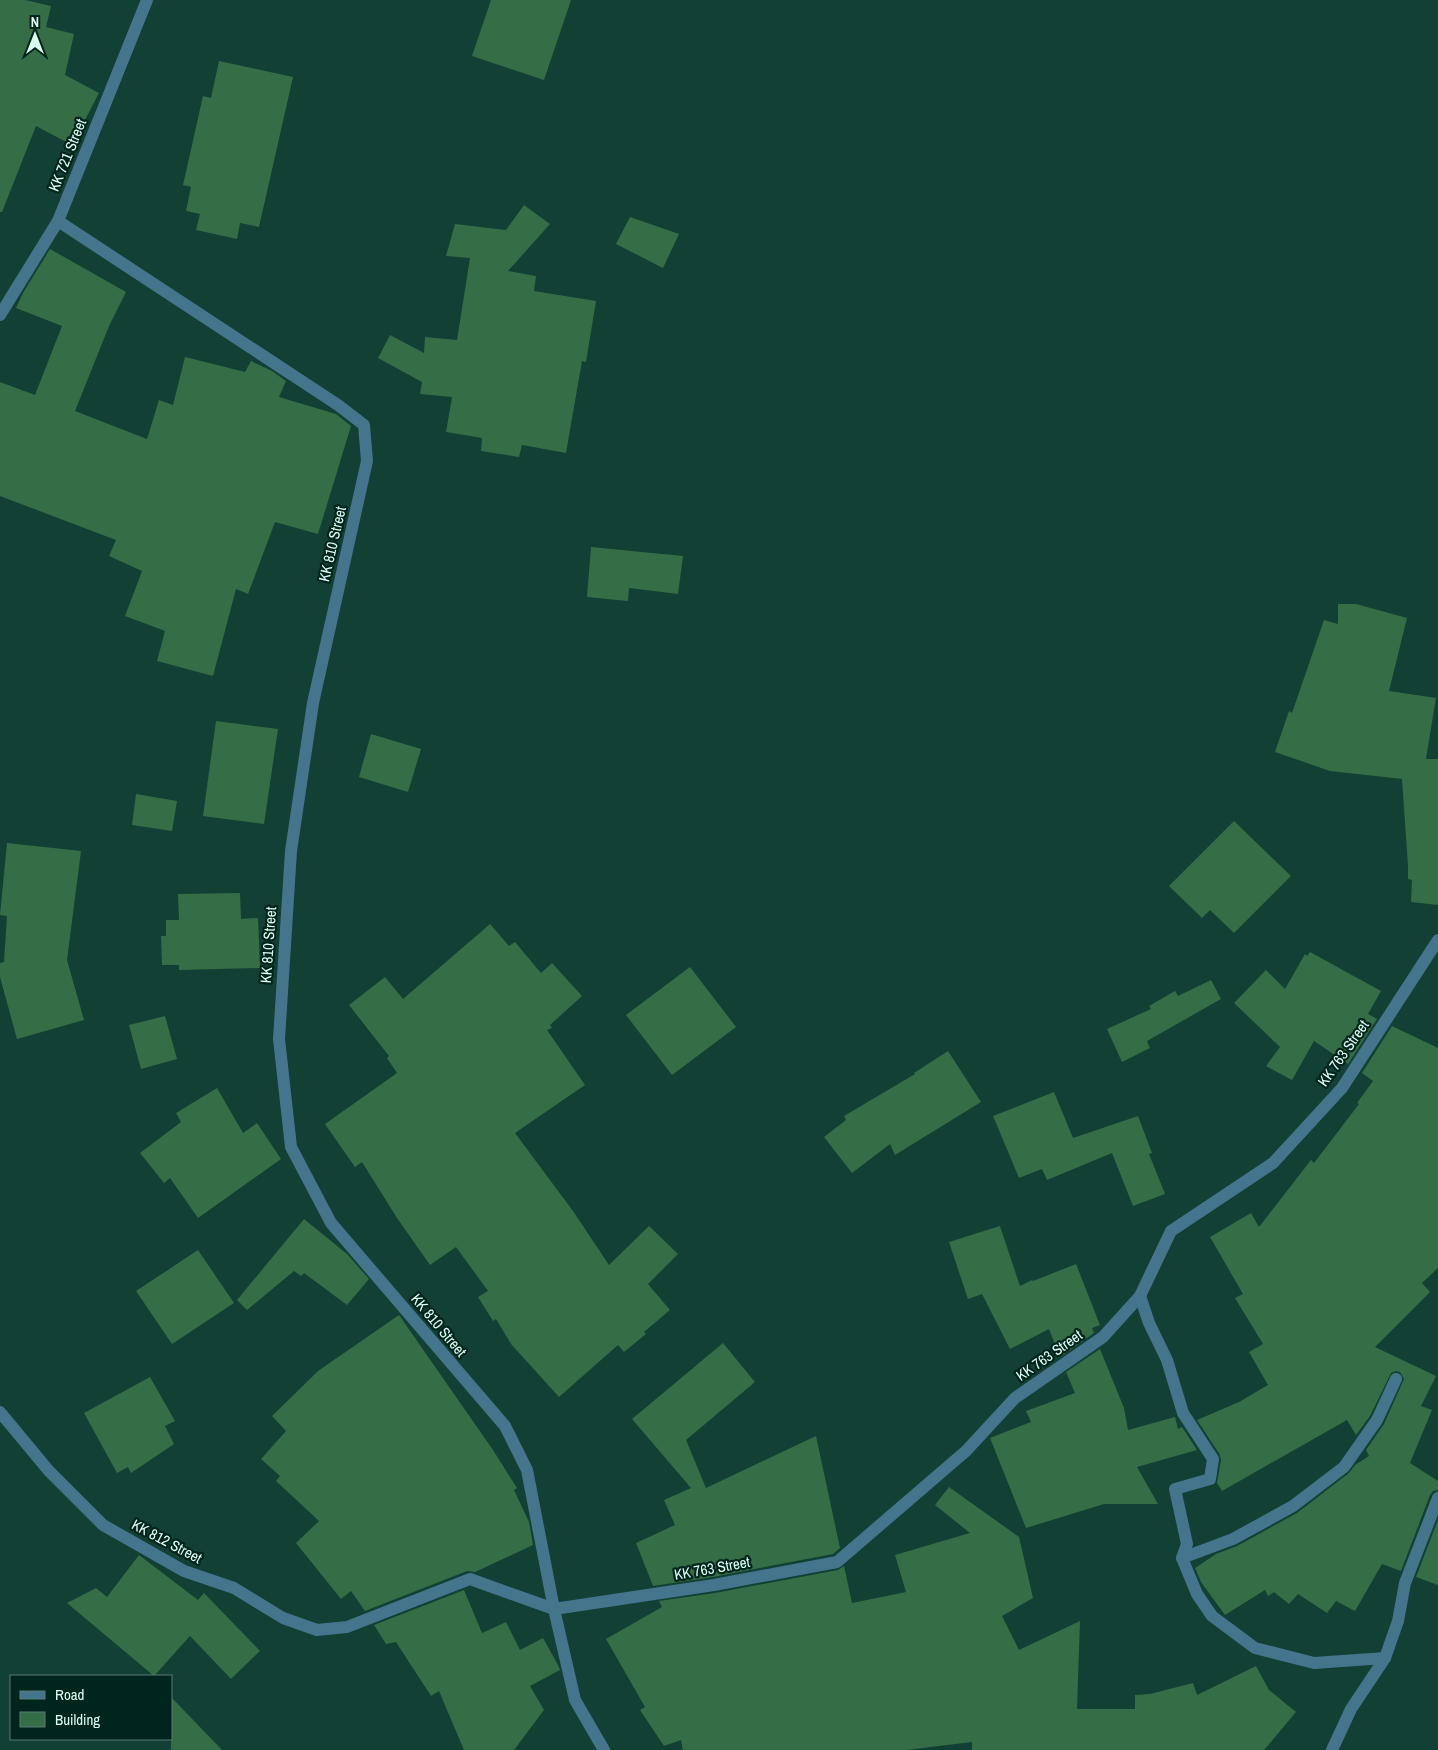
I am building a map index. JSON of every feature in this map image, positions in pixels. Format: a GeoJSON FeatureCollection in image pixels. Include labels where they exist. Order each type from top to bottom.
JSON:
{"type":"FeatureCollection","features":[{"type":"Feature","properties":{"kind":"street","name":"KK 721 Street"},"geometry":{"type":"LineString","coordinates":[[0,315],[58,221],[147,0]]}},
{"type":"Feature","properties":{"kind":"street","name":"KK 810 Street"},"geometry":{"type":"LineString","coordinates":[[58,221],[338,405],[364,426],[367,461],[313,703],[291,851],[279,1039],[291,1148],[331,1223],[505,1426],[527,1470],[554,1609],[575,1700],[604,1750]]}},
{"type":"Feature","properties":{"kind":"street","name":"KK 763 Street"},"geometry":{"type":"LineString","coordinates":[[554,1609],[714,1585],[837,1562],[966,1451],[1015,1398],[1103,1337],[1140,1296],[1171,1231],[1273,1163],[1342,1088],[1438,940]]}},
{"type":"Feature","properties":{"kind":"street"},"geometry":{"type":"LineString","coordinates":[[1140,1296],[1149,1323],[1166,1360],[1183,1413],[1213,1459],[1210,1479],[1175,1489],[1187,1544],[1182,1558],[1197,1594],[1212,1616],[1255,1648],[1314,1663],[1385,1658]]}},
{"type":"Feature","properties":{"kind":"street"},"geometry":{"type":"LineString","coordinates":[[1182,1558],[1232,1539],[1293,1506],[1344,1467],[1377,1420],[1396,1379]]}},
{"type":"Feature","properties":{"kind":"street","name":"KK 812 Street"},"geometry":{"type":"LineString","coordinates":[[0,1412],[50,1471],[103,1525],[184,1571],[234,1588],[283,1618],[318,1630],[347,1627],[470,1579],[554,1609]]}},
{"type":"Feature","properties":{"kind":"street"},"geometry":{"type":"LineString","coordinates":[[1332,1750],[1351,1709],[1385,1658],[1398,1622],[1405,1583],[1438,1498]]}},
{"type":"Feature","properties":{"kind":"building"},"geometry":{"type":"Polygon","coordinates":[[[0,0],[25,0],[51,6],[46,27],[74,34],[65,75],[99,93],[72,145],[36,126],[2,212],[0,212],[0,0]]]}},
{"type":"Feature","properties":{"kind":"building"},"geometry":{"type":"Polygon","coordinates":[[[491,0],[571,0],[544,80],[472,56],[491,0]]]}},
{"type":"Feature","properties":{"kind":"building"},"geometry":{"type":"Polygon","coordinates":[[[219,61],[293,77],[259,227],[240,223],[237,239],[196,230],[200,214],[186,211],[191,187],[183,185],[203,96],[211,98],[219,61]]]}},
{"type":"Feature","properties":{"kind":"building"},"geometry":{"type":"Polygon","coordinates":[[[524,205],[550,224],[508,271],[536,276],[534,291],[596,301],[586,362],[582,361],[566,453],[522,445],[519,457],[481,451],[482,438],[446,432],[452,397],[420,394],[422,382],[378,358],[390,335],[424,353],[425,337],[457,340],[470,258],[446,256],[455,224],[506,230],[524,205]]]}},
{"type":"Feature","properties":{"kind":"building"},"geometry":{"type":"Polygon","coordinates":[[[630,217],[679,234],[663,268],[616,244],[630,217]]]}},
{"type":"Feature","properties":{"kind":"building"},"geometry":{"type":"Polygon","coordinates":[[[50,249],[126,292],[109,326],[75,411],[147,439],[159,400],[173,405],[185,357],[245,372],[251,361],[272,371],[286,381],[279,397],[336,414],[351,426],[318,534],[275,522],[248,594],[236,589],[213,676],[157,661],[165,631],[125,616],[142,571],[109,556],[116,540],[0,496],[0,382],[35,395],[62,326],[16,308],[50,249]]]}},
{"type":"Feature","properties":{"kind":"building"},"geometry":{"type":"Polygon","coordinates":[[[591,547],[683,556],[678,594],[629,588],[628,601],[587,597],[591,547]]]}},
{"type":"Feature","properties":{"kind":"building"},"geometry":{"type":"Polygon","coordinates":[[[1338,604],[1356,604],[1407,618],[1389,691],[1436,698],[1426,759],[1438,759],[1438,905],[1411,902],[1412,880],[1408,879],[1402,779],[1330,771],[1275,752],[1289,711],[1292,713],[1324,620],[1338,624],[1338,604]]]}},
{"type":"Feature","properties":{"kind":"building"},"geometry":{"type":"Polygon","coordinates":[[[216,721],[278,729],[264,824],[203,816],[216,721]]]}},
{"type":"Feature","properties":{"kind":"building"},"geometry":{"type":"Polygon","coordinates":[[[371,734],[421,749],[408,792],[359,777],[371,734]]]}},
{"type":"Feature","properties":{"kind":"building"},"geometry":{"type":"Polygon","coordinates":[[[136,794],[177,801],[172,831],[132,825],[136,794]]]}},
{"type":"Feature","properties":{"kind":"building"},"geometry":{"type":"Polygon","coordinates":[[[1234,821],[1291,876],[1234,933],[1210,910],[1202,918],[1169,886],[1234,821]]]}},
{"type":"Feature","properties":{"kind":"building"},"geometry":{"type":"Polygon","coordinates":[[[7,843],[81,851],[67,960],[84,1020],[17,1039],[0,977],[0,963],[4,962],[7,916],[0,915],[7,843]]]}},
{"type":"Feature","properties":{"kind":"building"},"geometry":{"type":"Polygon","coordinates":[[[240,893],[241,919],[258,918],[260,968],[179,970],[179,965],[162,965],[161,936],[166,936],[166,920],[179,920],[178,894],[240,893]]]}},
{"type":"Feature","properties":{"kind":"building"},"geometry":{"type":"Polygon","coordinates":[[[490,924],[509,946],[515,942],[541,973],[552,963],[582,996],[550,1025],[552,1028],[547,1030],[585,1085],[515,1133],[573,1211],[609,1265],[649,1226],[678,1254],[648,1284],[670,1310],[644,1332],[646,1334],[624,1352],[618,1345],[559,1397],[511,1344],[496,1319],[493,1321],[478,1297],[488,1291],[456,1247],[430,1265],[397,1218],[362,1162],[355,1167],[325,1124],[397,1073],[387,1058],[389,1056],[349,1005],[385,977],[403,999],[490,924]]]}},
{"type":"Feature","properties":{"kind":"building"},"geometry":{"type":"Polygon","coordinates":[[[1310,952],[1381,991],[1368,1014],[1377,1019],[1348,1064],[1314,1041],[1292,1080],[1266,1066],[1280,1047],[1234,1003],[1266,970],[1285,989],[1305,954],[1307,956],[1310,952]]]}},
{"type":"Feature","properties":{"kind":"building"},"geometry":{"type":"Polygon","coordinates":[[[690,967],[736,1027],[672,1075],[626,1015],[690,967]]]}},
{"type":"Feature","properties":{"kind":"building"},"geometry":{"type":"Polygon","coordinates":[[[1211,980],[1221,999],[1147,1041],[1150,1048],[1122,1062],[1107,1029],[1151,1009],[1149,1006],[1175,991],[1178,996],[1211,980]]]}},
{"type":"Feature","properties":{"kind":"building"},"geometry":{"type":"Polygon","coordinates":[[[165,1016],[177,1059],[141,1069],[129,1025],[165,1016]]]}},
{"type":"Feature","properties":{"kind":"building"},"geometry":{"type":"Polygon","coordinates":[[[1392,1026],[1438,1048],[1438,1268],[1422,1283],[1430,1292],[1375,1347],[1436,1376],[1421,1406],[1432,1410],[1410,1463],[1438,1481],[1438,1490],[1433,1491],[1430,1495],[1401,1571],[1382,1564],[1355,1611],[1336,1601],[1327,1613],[1298,1594],[1289,1604],[1274,1592],[1268,1596],[1265,1590],[1225,1615],[1201,1582],[1195,1568],[1216,1554],[1237,1546],[1297,1513],[1349,1473],[1355,1465],[1369,1456],[1366,1450],[1384,1424],[1404,1379],[1400,1372],[1391,1373],[1370,1416],[1356,1435],[1347,1420],[1222,1491],[1217,1483],[1221,1460],[1220,1455],[1197,1420],[1239,1402],[1268,1385],[1249,1352],[1263,1344],[1235,1298],[1243,1294],[1210,1237],[1251,1213],[1259,1227],[1311,1160],[1314,1163],[1359,1104],[1357,1103],[1373,1081],[1362,1073],[1392,1026]]]}},
{"type":"Feature","properties":{"kind":"building"},"geometry":{"type":"Polygon","coordinates":[[[948,1051],[981,1102],[895,1155],[890,1144],[852,1173],[824,1137],[846,1120],[844,1116],[915,1074],[948,1051]]]}},
{"type":"Feature","properties":{"kind":"building"},"geometry":{"type":"Polygon","coordinates":[[[217,1088],[243,1133],[257,1123],[281,1159],[198,1218],[170,1178],[164,1183],[140,1153],[181,1122],[176,1113],[217,1088]]]}},
{"type":"Feature","properties":{"kind":"building"},"geometry":{"type":"Polygon","coordinates":[[[1054,1092],[1073,1138],[1138,1116],[1152,1153],[1149,1154],[1165,1194],[1133,1206],[1112,1153],[1047,1180],[1042,1169],[1019,1178],[993,1116],[1054,1092]]]}},
{"type":"Feature","properties":{"kind":"building"},"geometry":{"type":"Polygon","coordinates":[[[304,1219],[347,1254],[369,1279],[347,1305],[304,1273],[301,1276],[294,1271],[247,1310],[237,1300],[304,1219]]]}},
{"type":"Feature","properties":{"kind":"building"},"geometry":{"type":"Polygon","coordinates":[[[1000,1226],[1020,1286],[1076,1264],[1100,1325],[1092,1328],[1094,1333],[1060,1357],[1049,1329],[1010,1349],[982,1294],[968,1299],[949,1242],[1000,1226]]]}},
{"type":"Feature","properties":{"kind":"building"},"geometry":{"type":"Polygon","coordinates":[[[198,1250],[234,1303],[172,1344],[136,1291],[198,1250]]]}},
{"type":"Feature","properties":{"kind":"building"},"geometry":{"type":"Polygon","coordinates":[[[399,1315],[493,1450],[517,1488],[514,1490],[529,1522],[533,1545],[475,1572],[467,1571],[365,1611],[351,1591],[341,1599],[296,1543],[319,1521],[276,1481],[280,1476],[261,1459],[286,1431],[272,1416],[318,1371],[399,1315]]]}},
{"type":"Feature","properties":{"kind":"building"},"geometry":{"type":"Polygon","coordinates":[[[723,1343],[755,1382],[686,1440],[706,1488],[816,1436],[840,1548],[833,1554],[713,1577],[653,1586],[636,1543],[675,1525],[664,1500],[691,1488],[632,1419],[723,1343]]]}},
{"type":"Feature","properties":{"kind":"building"},"geometry":{"type":"Polygon","coordinates":[[[1100,1349],[1124,1408],[1128,1430],[1175,1417],[1178,1429],[1182,1427],[1197,1450],[1137,1467],[1158,1504],[1104,1504],[1026,1528],[990,1438],[1031,1422],[1026,1411],[1075,1393],[1066,1372],[1100,1349]]]}},
{"type":"Feature","properties":{"kind":"building"},"geometry":{"type":"Polygon","coordinates":[[[150,1377],[175,1421],[165,1426],[174,1444],[131,1473],[128,1467],[117,1473],[84,1413],[150,1377]]]}},
{"type":"Feature","properties":{"kind":"building"},"geometry":{"type":"Polygon","coordinates":[[[949,1487],[1019,1537],[1033,1598],[1002,1616],[1019,1650],[1080,1621],[1077,1709],[1135,1709],[1135,1695],[1150,1694],[1193,1683],[1197,1695],[1256,1666],[1269,1690],[1296,1712],[1264,1750],[972,1750],[972,1742],[906,1750],[683,1750],[681,1740],[664,1746],[640,1710],[645,1707],[606,1639],[662,1607],[659,1601],[715,1593],[838,1570],[844,1566],[852,1603],[906,1592],[895,1555],[970,1533],[935,1505],[949,1487]]]}},
{"type":"Feature","properties":{"kind":"building"},"geometry":{"type":"Polygon","coordinates":[[[1438,1520],[1438,1585],[1416,1577],[1438,1520]]]}},
{"type":"Feature","properties":{"kind":"building"},"geometry":{"type":"Polygon","coordinates":[[[139,1555],[198,1600],[204,1593],[260,1651],[231,1679],[190,1636],[155,1675],[153,1675],[67,1603],[96,1588],[107,1597],[139,1555]]]}},
{"type":"Feature","properties":{"kind":"building"},"geometry":{"type":"Polygon","coordinates":[[[464,1590],[482,1633],[506,1622],[520,1650],[543,1638],[560,1670],[530,1686],[544,1710],[514,1750],[464,1750],[439,1691],[431,1696],[396,1642],[386,1644],[374,1625],[464,1590]]]}},
{"type":"Feature","properties":{"kind":"building"},"geometry":{"type":"Polygon","coordinates":[[[172,1698],[222,1750],[171,1750],[172,1740],[172,1698]]]}}]}
